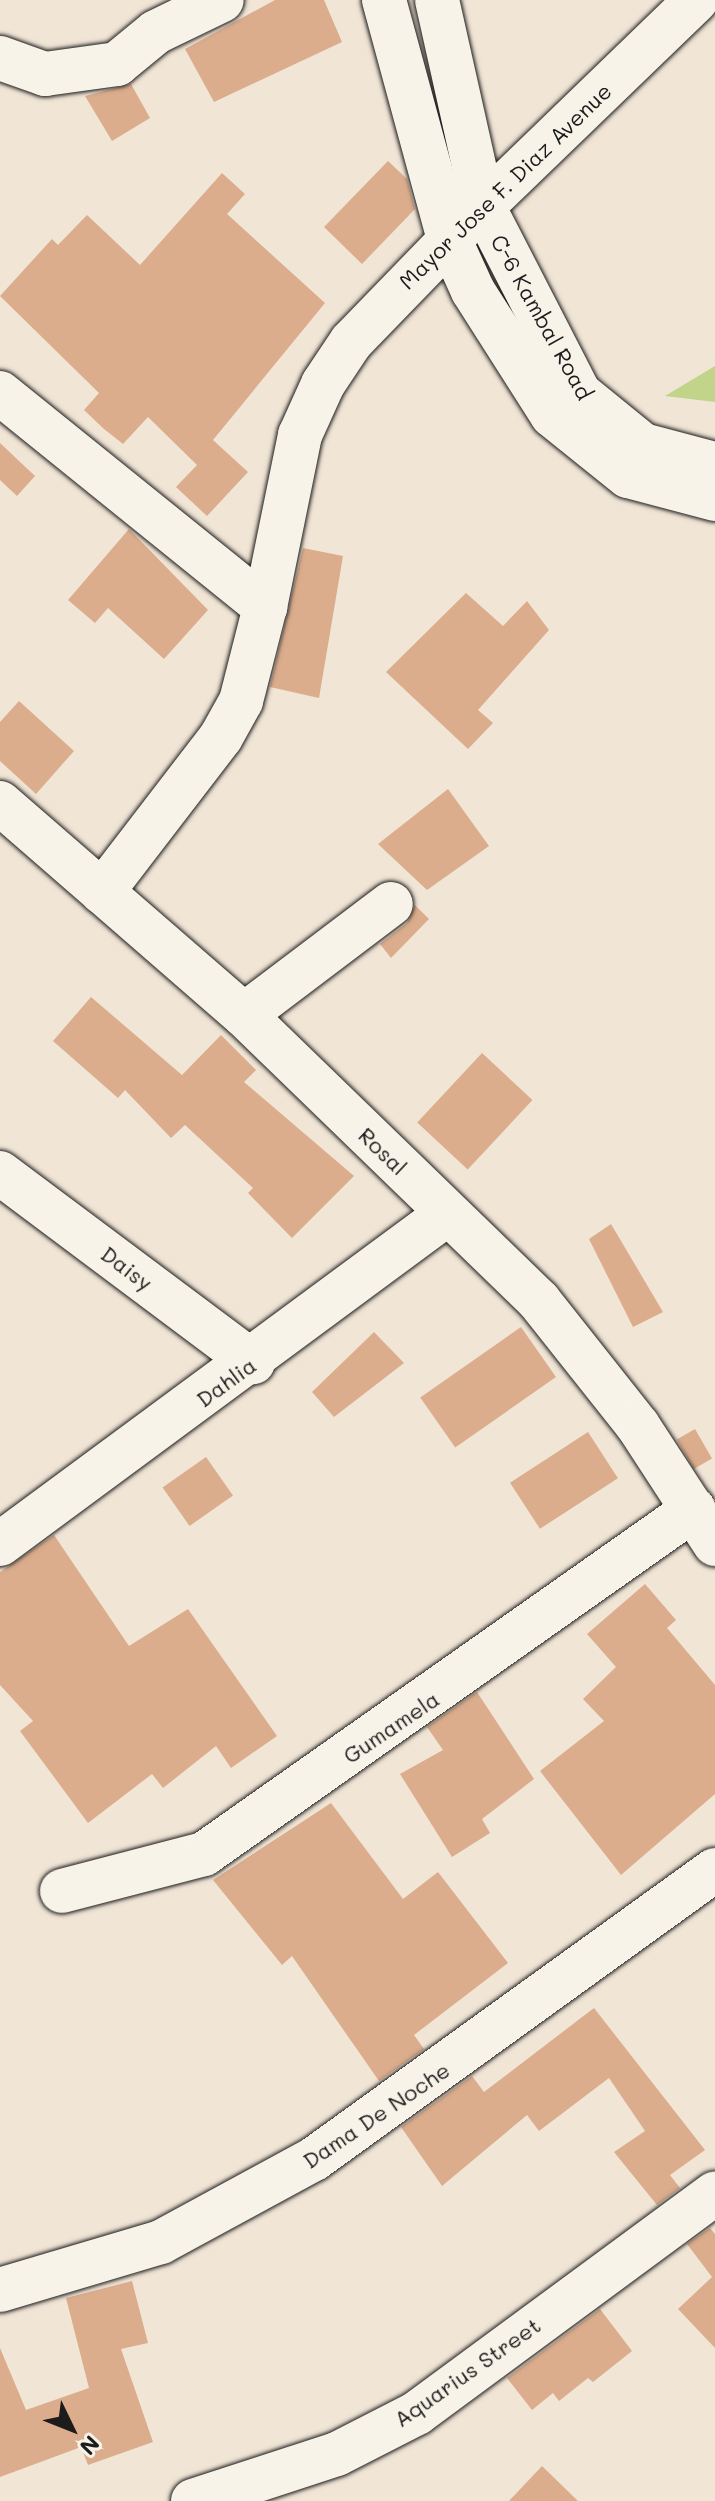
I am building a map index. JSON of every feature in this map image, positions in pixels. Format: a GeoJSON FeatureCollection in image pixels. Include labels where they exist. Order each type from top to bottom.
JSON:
{"type":"FeatureCollection","features":[{"type":"Feature","properties":{"kind":"street"},"geometry":{"type":"LineString","coordinates":[[0,58],[45,74],[81,74],[117,64],[148,16],[222,0]]}},
{"type":"Feature","properties":{"kind":"street","name":"C-6 Kambal Road"},"geometry":{"type":"LineString","coordinates":[[384,0],[448,236],[473,291],[574,439],[628,476],[715,499]]}},
{"type":"Feature","properties":{"kind":"street","name":"C-6 Kambal Road"},"geometry":{"type":"LineString","coordinates":[[437,0],[483,206],[579,393],[643,445],[715,464]]}},
{"type":"Feature","properties":{"kind":"street","name":"Mayor Jose F. Diaz Avenue"},"geometry":{"type":"LineString","coordinates":[[102,892],[221,737],[246,689],[300,435],[323,384],[351,342],[448,236],[696,0]]}},
{"type":"Feature","properties":{"kind":"street"},"geometry":{"type":"LineString","coordinates":[[0,393],[265,607]]}},
{"type":"Feature","properties":{"kind":"street","name":"Rosal"},"geometry":{"type":"LineString","coordinates":[[0,803],[244,1015],[539,1301],[704,1526]]}},
{"type":"Feature","properties":{"kind":"street"},"geometry":{"type":"LineString","coordinates":[[244,1015],[391,904]]}},
{"type":"Feature","properties":{"kind":"street","name":"Daisy"},"geometry":{"type":"LineString","coordinates":[[0,1173],[253,1362]]}},
{"type":"Feature","properties":{"kind":"street","name":"Dahlia"},"geometry":{"type":"LineString","coordinates":[[0,1544],[253,1362],[447,1214]]}},
{"type":"Feature","properties":{"kind":"street","name":"Gumamela"},"geometry":{"type":"LineString","coordinates":[[62,1891],[204,1854],[704,1526]]}},
{"type":"Feature","properties":{"kind":"street","name":"Dama De Noche"},"geometry":{"type":"LineString","coordinates":[[0,2290],[161,2242],[314,2159],[715,1870]]}},
{"type":"Feature","properties":{"kind":"street","name":"Aquarius Street"},"geometry":{"type":"LineString","coordinates":[[193,2501],[337,2454],[417,2413],[715,2193]]}},
{"type":"Feature","properties":{"kind":"green space"},"geometry":{"type":"Polygon","coordinates":[[[715,366],[715,402],[665,396],[715,366]]]}},
{"type":"Feature","properties":{"kind":"building"},"geometry":{"type":"Polygon","coordinates":[[[275,0],[324,0],[342,42],[214,102],[185,49],[275,0]]]}},
{"type":"Feature","properties":{"kind":"building"},"geometry":{"type":"Polygon","coordinates":[[[131,84],[150,118],[112,141],[85,96],[131,84]]]}},
{"type":"Feature","properties":{"kind":"building"},"geometry":{"type":"Polygon","coordinates":[[[388,161],[407,179],[415,209],[362,264],[324,227],[388,161]]]}},
{"type":"Feature","properties":{"kind":"building"},"geometry":{"type":"Polygon","coordinates":[[[222,173],[245,194],[227,214],[325,303],[213,440],[248,472],[207,516],[176,487],[197,465],[148,417],[123,444],[104,429],[84,410],[99,393],[0,296],[52,239],[58,245],[87,215],[140,265],[222,173]]]}},
{"type":"Feature","properties":{"kind":"building"},"geometry":{"type":"Polygon","coordinates":[[[0,443],[35,476],[17,496],[0,480],[0,443]]]}},
{"type":"Feature","properties":{"kind":"building"},"geometry":{"type":"Polygon","coordinates":[[[129,529],[208,610],[164,659],[108,608],[95,623],[68,600],[129,529]]]}},
{"type":"Feature","properties":{"kind":"building"},"geometry":{"type":"Polygon","coordinates":[[[303,548],[343,556],[319,698],[270,687],[303,548]]]}},
{"type":"Feature","properties":{"kind":"building"},"geometry":{"type":"Polygon","coordinates":[[[466,593],[503,626],[527,601],[549,630],[478,710],[493,723],[468,749],[386,672],[466,593]]]}},
{"type":"Feature","properties":{"kind":"building"},"geometry":{"type":"Polygon","coordinates":[[[19,701],[74,751],[36,794],[0,761],[0,722],[19,701]]]}},
{"type":"Feature","properties":{"kind":"building"},"geometry":{"type":"Polygon","coordinates":[[[448,789],[489,846],[427,890],[378,844],[448,789]]]}},
{"type":"Feature","properties":{"kind":"building"},"geometry":{"type":"Polygon","coordinates":[[[415,905],[429,919],[391,958],[380,944],[407,923],[415,905]]]}},
{"type":"Feature","properties":{"kind":"building"},"geometry":{"type":"Polygon","coordinates":[[[91,997],[182,1075],[221,1035],[256,1070],[244,1082],[354,1176],[292,1238],[248,1193],[253,1188],[185,1125],[171,1138],[125,1090],[118,1098],[53,1041],[91,997]]]}},
{"type":"Feature","properties":{"kind":"building"},"geometry":{"type":"Polygon","coordinates":[[[482,1053],[532,1100],[468,1170],[417,1122],[482,1053]]]}},
{"type":"Feature","properties":{"kind":"building"},"geometry":{"type":"Polygon","coordinates":[[[611,1224],[663,1312],[633,1327],[589,1239],[611,1224]]]}},
{"type":"Feature","properties":{"kind":"building"},"geometry":{"type":"Polygon","coordinates":[[[521,1327],[556,1377],[455,1448],[420,1398],[521,1327]]]}},
{"type":"Feature","properties":{"kind":"building"},"geometry":{"type":"Polygon","coordinates":[[[374,1332],[404,1363],[334,1417],[312,1392],[374,1332]]]}},
{"type":"Feature","properties":{"kind":"building"},"geometry":{"type":"Polygon","coordinates":[[[695,1429],[712,1458],[694,1469],[677,1440],[695,1429]]]}},
{"type":"Feature","properties":{"kind":"building"},"geometry":{"type":"Polygon","coordinates":[[[588,1432],[618,1478],[540,1529],[510,1483],[588,1432]]]}},
{"type":"Feature","properties":{"kind":"building"},"geometry":{"type":"Polygon","coordinates":[[[206,1457],[233,1496],[190,1526],[163,1487],[206,1457]]]}},
{"type":"Feature","properties":{"kind":"building"},"geometry":{"type":"Polygon","coordinates":[[[54,1535],[129,1646],[188,1609],[277,1736],[231,1768],[216,1746],[163,1788],[152,1774],[88,1823],[20,1731],[33,1721],[0,1685],[0,1572],[54,1535]]]}},
{"type":"Feature","properties":{"kind":"building"},"geometry":{"type":"Polygon","coordinates":[[[645,1584],[676,1620],[667,1628],[715,1685],[715,1794],[621,1875],[540,1771],[604,1721],[583,1699],[616,1667],[587,1634],[645,1584]]]}},
{"type":"Feature","properties":{"kind":"building"},"geometry":{"type":"Polygon","coordinates":[[[477,1692],[534,1779],[482,1819],[490,1833],[452,1857],[400,1774],[443,1750],[427,1727],[477,1692]]]}},
{"type":"Feature","properties":{"kind":"building"},"geometry":{"type":"Polygon","coordinates":[[[331,1803],[403,1899],[438,1872],[508,1963],[414,2035],[424,2049],[379,2081],[292,1956],[282,1965],[213,1880],[331,1803]]]}},
{"type":"Feature","properties":{"kind":"building"},"geometry":{"type":"Polygon","coordinates":[[[594,2008],[705,2150],[670,2175],[680,2188],[657,2205],[614,2152],[645,2131],[609,2078],[539,2131],[527,2115],[442,2186],[401,2127],[472,2076],[484,2092],[594,2008]]]}},
{"type":"Feature","properties":{"kind":"building"},"geometry":{"type":"Polygon","coordinates":[[[710,2228],[715,2234],[715,2348],[678,2309],[712,2277],[687,2244],[710,2228]]]}},
{"type":"Feature","properties":{"kind":"building"},"geometry":{"type":"Polygon","coordinates":[[[132,2281],[148,2343],[121,2349],[153,2442],[88,2465],[81,2447],[0,2477],[0,2348],[26,2410],[89,2388],[66,2298],[132,2281]]]}},
{"type":"Feature","properties":{"kind":"building"},"geometry":{"type":"Polygon","coordinates":[[[600,2309],[632,2351],[593,2382],[588,2378],[559,2401],[553,2393],[532,2410],[507,2378],[600,2309]]]}},
{"type":"Feature","properties":{"kind":"building"},"geometry":{"type":"Polygon","coordinates":[[[542,2466],[578,2501],[509,2501],[542,2466]]]}}]}
